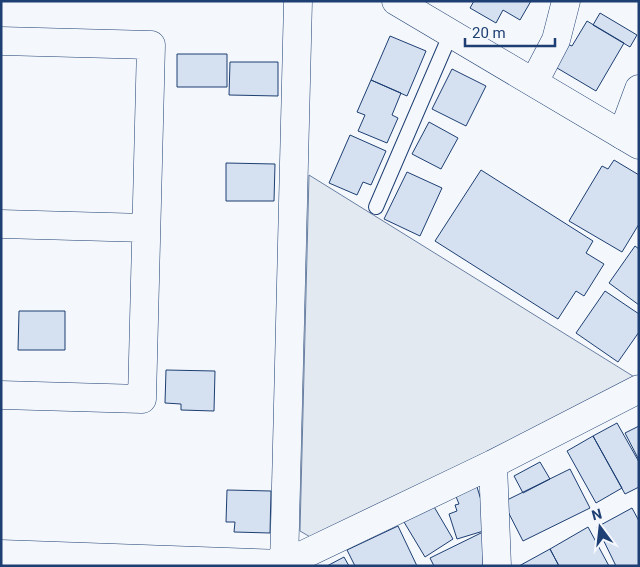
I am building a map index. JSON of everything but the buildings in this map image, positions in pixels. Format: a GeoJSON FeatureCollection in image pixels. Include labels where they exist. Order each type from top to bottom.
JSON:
{"type":"FeatureCollection","features":[{"type":"Feature","properties":{"kind":"street"},"geometry":{"type":"LineString","coordinates":[[284,565],[298,1]]}},
{"type":"Feature","properties":{"kind":"street"},"geometry":{"type":"LineString","coordinates":[[396,1],[631,140],[639,89]]}},
{"type":"Feature","properties":{"kind":"street"},"geometry":{"type":"LineString","coordinates":[[534,82],[556,40],[566,1]]}},
{"type":"Feature","properties":{"kind":"street"},"geometry":{"type":"LineString","coordinates":[[1,41],[151,45],[142,398],[1,395]]}},
{"type":"Feature","properties":{"kind":"street"},"geometry":{"type":"LineString","coordinates":[[1,224],[146,228]]}},
{"type":"Feature","properties":{"kind":"street"},"geometry":{"type":"LineString","coordinates":[[16,558],[88,555],[284,565],[493,464],[639,389]]}},
{"type":"Feature","properties":{"kind":"street"},"geometry":{"type":"LineString","coordinates":[[493,464],[497,566]]}},
{"type":"Feature","properties":{"kind":"lane"},"geometry":{"type":"LineString","coordinates":[[376,207],[450,33]]}},
{"type":"Feature","properties":{"kind":"shaded area"},"geometry":{"type":"Polygon","coordinates":[[[309,175],[636,378],[312,538],[300,531],[309,175]]]}}]}
